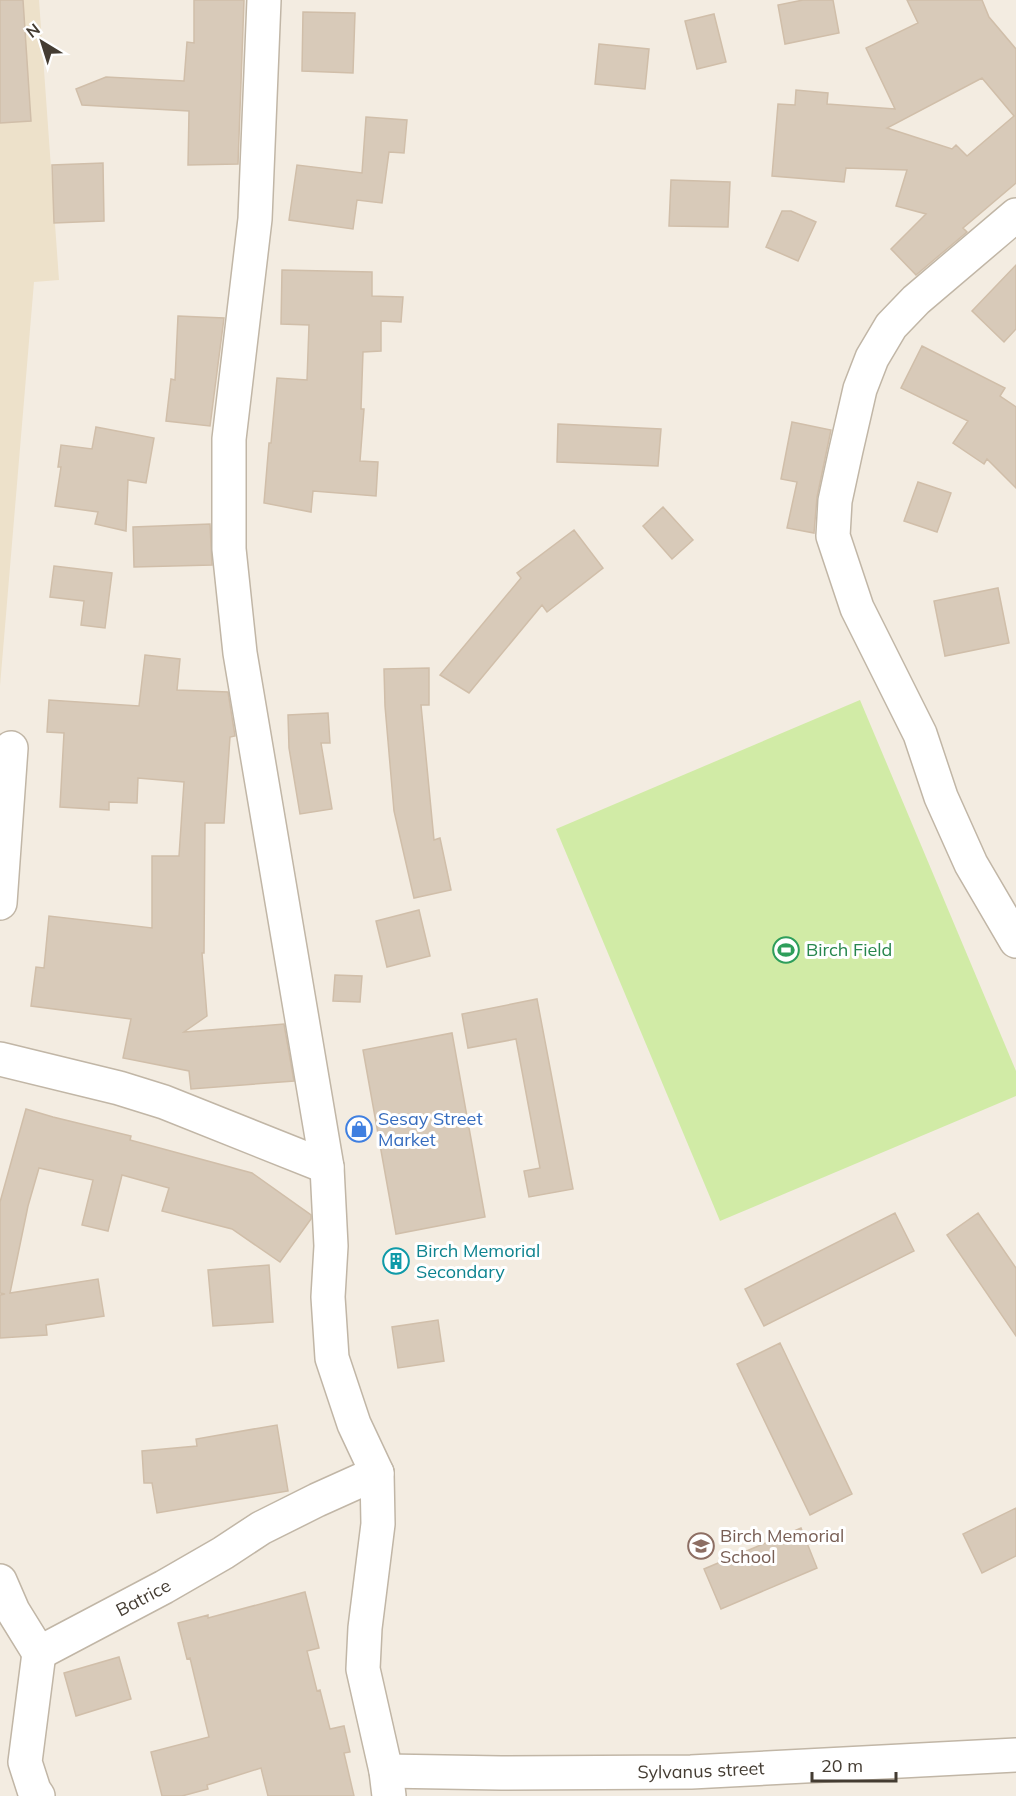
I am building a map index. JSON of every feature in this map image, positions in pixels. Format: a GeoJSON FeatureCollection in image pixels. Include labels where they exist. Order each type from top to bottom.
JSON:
{"type":"FeatureCollection","features":[{"type":"Feature","properties":{"kind":"street"},"geometry":{"type":"LineString","coordinates":[[264,0],[255,219],[229,439],[229,549],[240,653],[327,1167],[331,1246],[328,1296],[332,1358],[354,1424],[377,1473],[378,1524],[365,1628],[363,1669],[388,1784]]}},
{"type":"Feature","properties":{"kind":"street"},"geometry":{"type":"LineString","coordinates":[[1016,215],[916,300],[891,326],[872,358],[860,389],[846,450],[835,501],[833,536],[857,608],[920,734],[941,797],[971,864],[1016,941]]}},
{"type":"Feature","properties":{"kind":"street"},"geometry":{"type":"LineString","coordinates":[[0,903],[11,748]]}},
{"type":"Feature","properties":{"kind":"street"},"geometry":{"type":"LineString","coordinates":[[0,1059],[119,1088],[164,1102],[327,1167]]}},
{"type":"Feature","properties":{"kind":"street","name":"Batrice"},"geometry":{"type":"LineString","coordinates":[[39,1653],[164,1587],[224,1553],[261,1528],[377,1473]]}},
{"type":"Feature","properties":{"kind":"street"},"geometry":{"type":"LineString","coordinates":[[0,1581],[13,1611],[39,1653],[25,1762],[38,1796]]}},
{"type":"Feature","properties":{"kind":"street","name":"Sylvanus street"},"geometry":{"type":"LineString","coordinates":[[388,1784],[501,1773],[694,1784],[1016,1756]]}},
{"type":"Feature","properties":{"kind":"shaded area"},"geometry":{"type":"Polygon","coordinates":[[[0,0],[39,0],[59,280],[34,282],[0,686],[0,0]]]}},
{"type":"Feature","properties":{"kind":"green space","name":"Birch Field"},"geometry":{"type":"Polygon","coordinates":[[[860,700],[1016,1071],[1016,1096],[720,1221],[556,829],[860,700]]]}},
{"type":"Feature","properties":{"kind":"building"},"geometry":{"type":"Polygon","coordinates":[[[0,0],[23,0],[31,121],[0,123],[0,0]]]}},
{"type":"Feature","properties":{"kind":"building"},"geometry":{"type":"Polygon","coordinates":[[[194,0],[244,0],[238,164],[188,165],[189,111],[82,105],[76,89],[106,77],[184,81],[187,42],[194,43],[194,0]]]}},
{"type":"Feature","properties":{"kind":"building"},"geometry":{"type":"Polygon","coordinates":[[[803,0],[833,0],[839,33],[785,44],[778,5],[803,0]]]}},
{"type":"Feature","properties":{"kind":"building"},"geometry":{"type":"Polygon","coordinates":[[[907,0],[982,0],[989,17],[1016,49],[1016,183],[963,228],[967,232],[916,275],[891,249],[926,214],[896,206],[907,170],[846,168],[844,182],[772,176],[778,104],[795,105],[796,90],[828,93],[827,104],[895,109],[866,48],[918,23],[907,0]],[[982,78],[887,128],[952,149],[956,145],[967,156],[1014,116],[982,78]]]}},
{"type":"Feature","properties":{"kind":"building"},"geometry":{"type":"Polygon","coordinates":[[[303,12],[355,13],[353,73],[302,71],[303,12]]]}},
{"type":"Feature","properties":{"kind":"building"},"geometry":{"type":"Polygon","coordinates":[[[714,14],[726,62],[697,69],[685,21],[714,14]]]}},
{"type":"Feature","properties":{"kind":"building"},"geometry":{"type":"Polygon","coordinates":[[[599,44],[649,49],[645,89],[595,84],[599,44]]]}},
{"type":"Feature","properties":{"kind":"building"},"geometry":{"type":"Polygon","coordinates":[[[366,117],[407,120],[404,153],[389,152],[382,203],[357,200],[353,229],[289,220],[297,165],[362,173],[366,117]]]}},
{"type":"Feature","properties":{"kind":"building"},"geometry":{"type":"Polygon","coordinates":[[[103,163],[104,221],[54,223],[52,165],[103,163]]]}},
{"type":"Feature","properties":{"kind":"building"},"geometry":{"type":"Polygon","coordinates":[[[671,180],[730,182],[728,227],[669,226],[671,180]]]}},
{"type":"Feature","properties":{"kind":"building"},"geometry":{"type":"Polygon","coordinates":[[[782,211],[791,211],[816,222],[798,261],[766,247],[782,211]]]}},
{"type":"Feature","properties":{"kind":"building"},"geometry":{"type":"Polygon","coordinates":[[[1016,265],[1016,329],[1004,342],[972,311],[1016,265]]]}},
{"type":"Feature","properties":{"kind":"building"},"geometry":{"type":"Polygon","coordinates":[[[282,270],[372,272],[372,296],[403,297],[401,322],[381,321],[381,351],[363,352],[361,409],[364,409],[360,461],[378,462],[376,496],[313,491],[311,512],[264,503],[277,378],[307,380],[309,325],[281,324],[282,270]]]}},
{"type":"Feature","properties":{"kind":"building"},"geometry":{"type":"Polygon","coordinates":[[[178,316],[224,318],[210,426],[166,421],[171,379],[175,380],[178,316]]]}},
{"type":"Feature","properties":{"kind":"building"},"geometry":{"type":"Polygon","coordinates":[[[922,346],[1005,388],[1000,396],[1016,407],[1016,488],[987,459],[984,464],[953,443],[968,421],[901,388],[922,346]]]}},
{"type":"Feature","properties":{"kind":"building"},"geometry":{"type":"Polygon","coordinates":[[[792,422],[831,430],[817,497],[814,533],[787,528],[797,482],[781,479],[792,422]]]}},
{"type":"Feature","properties":{"kind":"building"},"geometry":{"type":"Polygon","coordinates":[[[558,424],[661,429],[658,466],[557,462],[558,424]]]}},
{"type":"Feature","properties":{"kind":"building"},"geometry":{"type":"Polygon","coordinates":[[[96,427],[154,438],[146,483],[128,480],[126,531],[95,524],[98,512],[55,506],[61,467],[58,467],[61,445],[92,449],[96,427]]]}},
{"type":"Feature","properties":{"kind":"building"},"geometry":{"type":"Polygon","coordinates":[[[918,482],[951,493],[937,532],[904,521],[918,482]]]}},
{"type":"Feature","properties":{"kind":"building"},"geometry":{"type":"Polygon","coordinates":[[[663,507],[693,540],[672,559],[643,526],[663,507]]]}},
{"type":"Feature","properties":{"kind":"building"},"geometry":{"type":"Polygon","coordinates":[[[210,524],[212,565],[134,567],[133,527],[210,524]]]}},
{"type":"Feature","properties":{"kind":"building"},"geometry":{"type":"Polygon","coordinates":[[[574,530],[603,568],[547,612],[542,605],[469,693],[440,675],[521,578],[517,573],[574,530]]]}},
{"type":"Feature","properties":{"kind":"building"},"geometry":{"type":"Polygon","coordinates":[[[54,566],[112,573],[105,628],[81,625],[84,601],[50,597],[54,566]]]}},
{"type":"Feature","properties":{"kind":"building"},"geometry":{"type":"Polygon","coordinates":[[[998,588],[1009,643],[945,656],[934,601],[998,588]]]}},
{"type":"Feature","properties":{"kind":"building"},"geometry":{"type":"Polygon","coordinates":[[[145,655],[180,659],[177,690],[228,692],[235,736],[230,737],[224,823],[205,823],[204,953],[202,953],[207,1016],[184,1032],[284,1024],[294,1081],[191,1089],[189,1071],[123,1058],[131,1019],[31,1006],[36,967],[44,968],[49,916],[152,928],[152,856],[179,856],[184,782],[138,778],[137,803],[109,802],[109,810],[60,807],[64,733],[47,732],[49,700],[139,706],[145,655]]]}},
{"type":"Feature","properties":{"kind":"building"},"geometry":{"type":"Polygon","coordinates":[[[429,668],[429,705],[421,705],[434,840],[440,838],[451,890],[414,898],[394,811],[384,669],[429,668]]]}},
{"type":"Feature","properties":{"kind":"building"},"geometry":{"type":"Polygon","coordinates":[[[328,713],[330,743],[321,743],[332,809],[300,814],[289,748],[288,715],[328,713]]]}},
{"type":"Feature","properties":{"kind":"building"},"geometry":{"type":"Polygon","coordinates":[[[419,910],[430,956],[387,967],[376,921],[419,910]]]}},
{"type":"Feature","properties":{"kind":"building"},"geometry":{"type":"Polygon","coordinates":[[[335,975],[362,976],[360,1002],[333,1001],[335,975]]]}},
{"type":"Feature","properties":{"kind":"building"},"geometry":{"type":"Polygon","coordinates":[[[537,999],[573,1189],[529,1197],[524,1171],[540,1168],[516,1039],[468,1048],[462,1014],[537,999]]]}},
{"type":"Feature","properties":{"kind":"building"},"geometry":{"type":"Polygon","coordinates":[[[452,1033],[485,1217],[396,1234],[363,1050],[452,1033]]]}},
{"type":"Feature","properties":{"kind":"building"},"geometry":{"type":"Polygon","coordinates":[[[26,1109],[131,1136],[130,1140],[252,1173],[311,1215],[311,1219],[280,1262],[232,1229],[162,1211],[169,1188],[122,1175],[108,1231],[82,1225],[93,1180],[39,1168],[28,1206],[10,1293],[98,1279],[104,1316],[46,1325],[47,1335],[0,1338],[0,1295],[5,1294],[0,1293],[0,1202],[26,1109]]]}},
{"type":"Feature","properties":{"kind":"building"},"geometry":{"type":"Polygon","coordinates":[[[895,1213],[914,1251],[764,1326],[745,1289],[895,1213]]]}},
{"type":"Feature","properties":{"kind":"building"},"geometry":{"type":"Polygon","coordinates":[[[978,1213],[1016,1268],[1016,1336],[947,1235],[978,1213]]]}},
{"type":"Feature","properties":{"kind":"building"},"geometry":{"type":"Polygon","coordinates":[[[269,1265],[273,1322],[213,1326],[208,1270],[269,1265]]]}},
{"type":"Feature","properties":{"kind":"building"},"geometry":{"type":"Polygon","coordinates":[[[438,1320],[444,1361],[398,1368],[392,1327],[438,1320]]]}},
{"type":"Feature","properties":{"kind":"building"},"geometry":{"type":"Polygon","coordinates":[[[780,1343],[852,1494],[810,1515],[737,1364],[780,1343]]]}},
{"type":"Feature","properties":{"kind":"building"},"geometry":{"type":"Polygon","coordinates":[[[277,1425],[288,1491],[157,1513],[152,1483],[144,1483],[142,1451],[197,1446],[196,1439],[277,1425]]]}},
{"type":"Feature","properties":{"kind":"building"},"geometry":{"type":"Polygon","coordinates":[[[1016,1508],[1016,1556],[982,1573],[963,1534],[1016,1508]]]}},
{"type":"Feature","properties":{"kind":"building"},"geometry":{"type":"Polygon","coordinates":[[[801,1528],[817,1568],[721,1609],[704,1569],[801,1528]]]}},
{"type":"Feature","properties":{"kind":"building"},"geometry":{"type":"Polygon","coordinates":[[[305,1592],[319,1648],[307,1651],[330,1729],[344,1726],[350,1752],[344,1753],[354,1796],[268,1796],[261,1768],[207,1785],[208,1789],[182,1796],[162,1796],[151,1752],[209,1737],[190,1658],[187,1659],[178,1623],[208,1615],[208,1618],[305,1592]]]}},
{"type":"Feature","properties":{"kind":"building"},"geometry":{"type":"Polygon","coordinates":[[[119,1657],[131,1699],[76,1716],[64,1673],[119,1657]]]}},
{"type":"Feature","properties":{"kind":"place","name":"Birch Field"},"geometry":{"type":"Point","coordinates":[786,950]}},
{"type":"Feature","properties":{"kind":"place","name":"Sesay Street Market"},"geometry":{"type":"Point","coordinates":[359,1129]}},
{"type":"Feature","properties":{"kind":"place","name":"Birch Memorial Secondary"},"geometry":{"type":"Point","coordinates":[396,1261]}},
{"type":"Feature","properties":{"kind":"place","name":"Birch Memorial School"},"geometry":{"type":"Point","coordinates":[701,1546]}}]}
